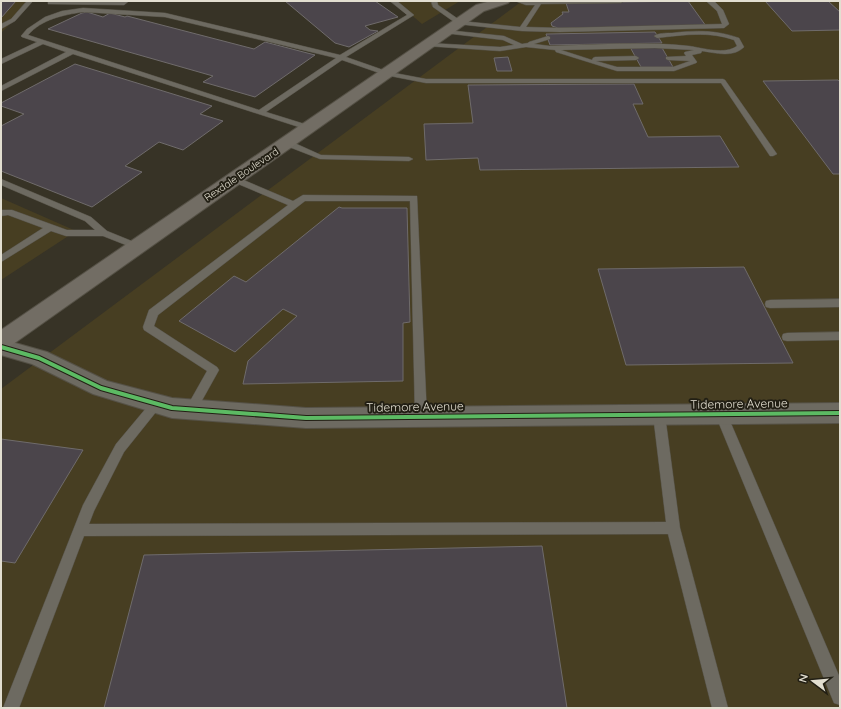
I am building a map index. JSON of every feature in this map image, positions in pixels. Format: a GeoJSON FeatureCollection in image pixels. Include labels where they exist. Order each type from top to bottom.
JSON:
{"type":"FeatureCollection","features":[{"type":"Feature","properties":{"kind":"main road","name":"Rexdale Boulevard"},"geometry":{"type":"LineString","coordinates":[[1,341],[136,246],[387,74],[483,5],[504,1]]}},
{"type":"Feature","properties":{"kind":"street","name":"Tidemore Avenue"},"geometry":{"type":"LineString","coordinates":[[1,347],[39,358],[101,388],[172,408],[191,410],[306,418],[840,413]]}},
{"type":"Feature","properties":{"kind":"lane"},"geometry":{"type":"LineString","coordinates":[[1,27],[13,20],[30,1]]}},
{"type":"Feature","properties":{"kind":"lane"},"geometry":{"type":"LineString","coordinates":[[50,3],[124,3],[126,1]]}},
{"type":"Feature","properties":{"kind":"lane"},"geometry":{"type":"LineString","coordinates":[[261,112],[342,57],[411,15],[393,1]]}},
{"type":"Feature","properties":{"kind":"lane"},"geometry":{"type":"LineString","coordinates":[[434,1],[435,6],[452,28],[504,38],[523,45],[550,48],[655,46],[681,47],[724,52]]}},
{"type":"Feature","properties":{"kind":"lane"},"geometry":{"type":"LineString","coordinates":[[518,1],[526,3],[620,1]]}},
{"type":"Feature","properties":{"kind":"lane"},"geometry":{"type":"LineString","coordinates":[[452,28],[522,28],[560,30],[724,26],[726,24],[726,20],[714,2],[708,1]]}},
{"type":"Feature","properties":{"kind":"lane"},"geometry":{"type":"LineString","coordinates":[[522,28],[540,2]]}},
{"type":"Feature","properties":{"kind":"lane"},"geometry":{"type":"LineString","coordinates":[[308,128],[24,36],[29,30],[46,18],[62,13],[82,10],[165,15],[342,57],[387,74],[426,81],[723,81],[773,154]]}},
{"type":"Feature","properties":{"kind":"lane"},"geometry":{"type":"LineString","coordinates":[[657,36],[686,34],[724,35],[736,39],[741,47],[724,52],[668,58]]}},
{"type":"Feature","properties":{"kind":"lane"},"geometry":{"type":"LineString","coordinates":[[428,45],[500,48],[523,45],[548,38]]}},
{"type":"Feature","properties":{"kind":"lane"},"geometry":{"type":"LineString","coordinates":[[1,62],[43,42]]}},
{"type":"Feature","properties":{"kind":"lane"},"geometry":{"type":"LineString","coordinates":[[550,48],[584,60],[617,69],[674,70],[694,62],[689,55],[663,50]]}},
{"type":"Feature","properties":{"kind":"lane"},"geometry":{"type":"LineString","coordinates":[[561,52],[632,50]]}},
{"type":"Feature","properties":{"kind":"lane"},"geometry":{"type":"LineString","coordinates":[[1,89],[72,52]]}},
{"type":"Feature","properties":{"kind":"lane"},"geometry":{"type":"LineString","coordinates":[[584,60],[636,58]]}},
{"type":"Feature","properties":{"kind":"lane"},"geometry":{"type":"LineString","coordinates":[[287,143],[320,157],[409,159]]}},
{"type":"Feature","properties":{"kind":"lane"},"geometry":{"type":"LineString","coordinates":[[234,179],[294,204]]}},
{"type":"Feature","properties":{"kind":"lane"},"geometry":{"type":"LineString","coordinates":[[1,182],[88,218],[104,233],[136,246]]}},
{"type":"Feature","properties":{"kind":"lane"},"geometry":{"type":"LineString","coordinates":[[191,410],[213,370],[148,327],[153,313],[303,198],[414,198],[421,417]]}},
{"type":"Feature","properties":{"kind":"lane"},"geometry":{"type":"LineString","coordinates":[[1,213],[9,212],[66,233],[104,233]]}},
{"type":"Feature","properties":{"kind":"lane"},"geometry":{"type":"LineString","coordinates":[[1,260],[50,227]]}},
{"type":"Feature","properties":{"kind":"lane"},"geometry":{"type":"LineString","coordinates":[[770,304],[840,303]]}},
{"type":"Feature","properties":{"kind":"lane"},"geometry":{"type":"LineString","coordinates":[[787,337],[840,336]]}},
{"type":"Feature","properties":{"kind":"lane"},"geometry":{"type":"LineString","coordinates":[[11,708],[88,509],[120,448],[156,404]]}},
{"type":"Feature","properties":{"kind":"lane"},"geometry":{"type":"LineString","coordinates":[[721,414],[840,697]]}},
{"type":"Feature","properties":{"kind":"lane"},"geometry":{"type":"LineString","coordinates":[[659,415],[673,528],[720,708]]}},
{"type":"Feature","properties":{"kind":"lane"},"geometry":{"type":"LineString","coordinates":[[80,530],[673,528]]}},
{"type":"Feature","properties":{"kind":"shaded area"},"geometry":{"type":"Polygon","coordinates":[[[1,1],[33,1],[1,33],[1,1]]]}},
{"type":"Feature","properties":{"kind":"shaded area"},"geometry":{"type":"Polygon","coordinates":[[[395,1],[460,1],[422,24],[395,1]]]}},
{"type":"Feature","properties":{"kind":"shaded area"},"geometry":{"type":"Polygon","coordinates":[[[522,1],[840,1],[840,708],[1,708],[1,389],[522,1]]]}},
{"type":"Feature","properties":{"kind":"shaded area"},"geometry":{"type":"Polygon","coordinates":[[[1,198],[76,231],[1,280],[1,198]]]}},
{"type":"Feature","properties":{"kind":"building"},"geometry":{"type":"Polygon","coordinates":[[[1,1],[16,1],[1,18],[1,1]]]}},
{"type":"Feature","properties":{"kind":"building"},"geometry":{"type":"Polygon","coordinates":[[[285,1],[375,1],[398,17],[365,26],[370,30],[378,31],[349,47],[335,43],[285,1]]]}},
{"type":"Feature","properties":{"kind":"building"},"geometry":{"type":"Polygon","coordinates":[[[688,1],[706,26],[558,28],[552,26],[551,23],[563,14],[562,12],[569,12],[566,3],[688,1]]]}},
{"type":"Feature","properties":{"kind":"building"},"geometry":{"type":"Polygon","coordinates":[[[765,1],[828,1],[840,12],[840,30],[792,31],[765,1]]]}},
{"type":"Feature","properties":{"kind":"building"},"geometry":{"type":"Polygon","coordinates":[[[87,12],[103,17],[110,13],[125,17],[127,16],[254,49],[265,42],[315,55],[255,97],[203,82],[213,76],[48,29],[87,12]]]}},
{"type":"Feature","properties":{"kind":"building"},"geometry":{"type":"Polygon","coordinates":[[[655,32],[662,43],[550,45],[546,34],[655,32]]]}},
{"type":"Feature","properties":{"kind":"building"},"geometry":{"type":"Polygon","coordinates":[[[661,46],[673,67],[641,67],[630,47],[661,46]]]}},
{"type":"Feature","properties":{"kind":"building"},"geometry":{"type":"Polygon","coordinates":[[[508,57],[512,71],[497,71],[494,58],[508,57]]]}},
{"type":"Feature","properties":{"kind":"building"},"geometry":{"type":"Polygon","coordinates":[[[75,64],[212,106],[200,114],[223,121],[183,150],[159,142],[125,166],[142,172],[92,207],[1,171],[1,126],[24,114],[1,106],[1,103],[75,64]]]}},
{"type":"Feature","properties":{"kind":"building"},"geometry":{"type":"Polygon","coordinates":[[[838,80],[840,82],[840,174],[833,174],[763,81],[838,80]]]}},
{"type":"Feature","properties":{"kind":"building"},"geometry":{"type":"Polygon","coordinates":[[[634,84],[643,104],[633,104],[648,137],[720,136],[739,167],[480,170],[478,158],[426,160],[424,124],[473,123],[468,85],[634,84]]]}},
{"type":"Feature","properties":{"kind":"building"},"geometry":{"type":"Polygon","coordinates":[[[339,207],[407,208],[410,322],[403,323],[403,381],[243,384],[248,361],[297,316],[283,309],[235,352],[179,321],[234,276],[246,282],[339,207]]]}},
{"type":"Feature","properties":{"kind":"building"},"geometry":{"type":"Polygon","coordinates":[[[744,267],[793,363],[626,365],[598,269],[744,267]]]}},
{"type":"Feature","properties":{"kind":"building"},"geometry":{"type":"Polygon","coordinates":[[[1,439],[83,450],[15,563],[1,561],[1,439]]]}},
{"type":"Feature","properties":{"kind":"building"},"geometry":{"type":"Polygon","coordinates":[[[542,546],[567,708],[104,708],[144,555],[542,546]]]}},
{"type":"Feature","properties":{"kind":"cycle path"},"geometry":{"type":"LineString","coordinates":[[1,347],[39,358],[101,388],[172,408],[306,418],[840,413]]}}]}
